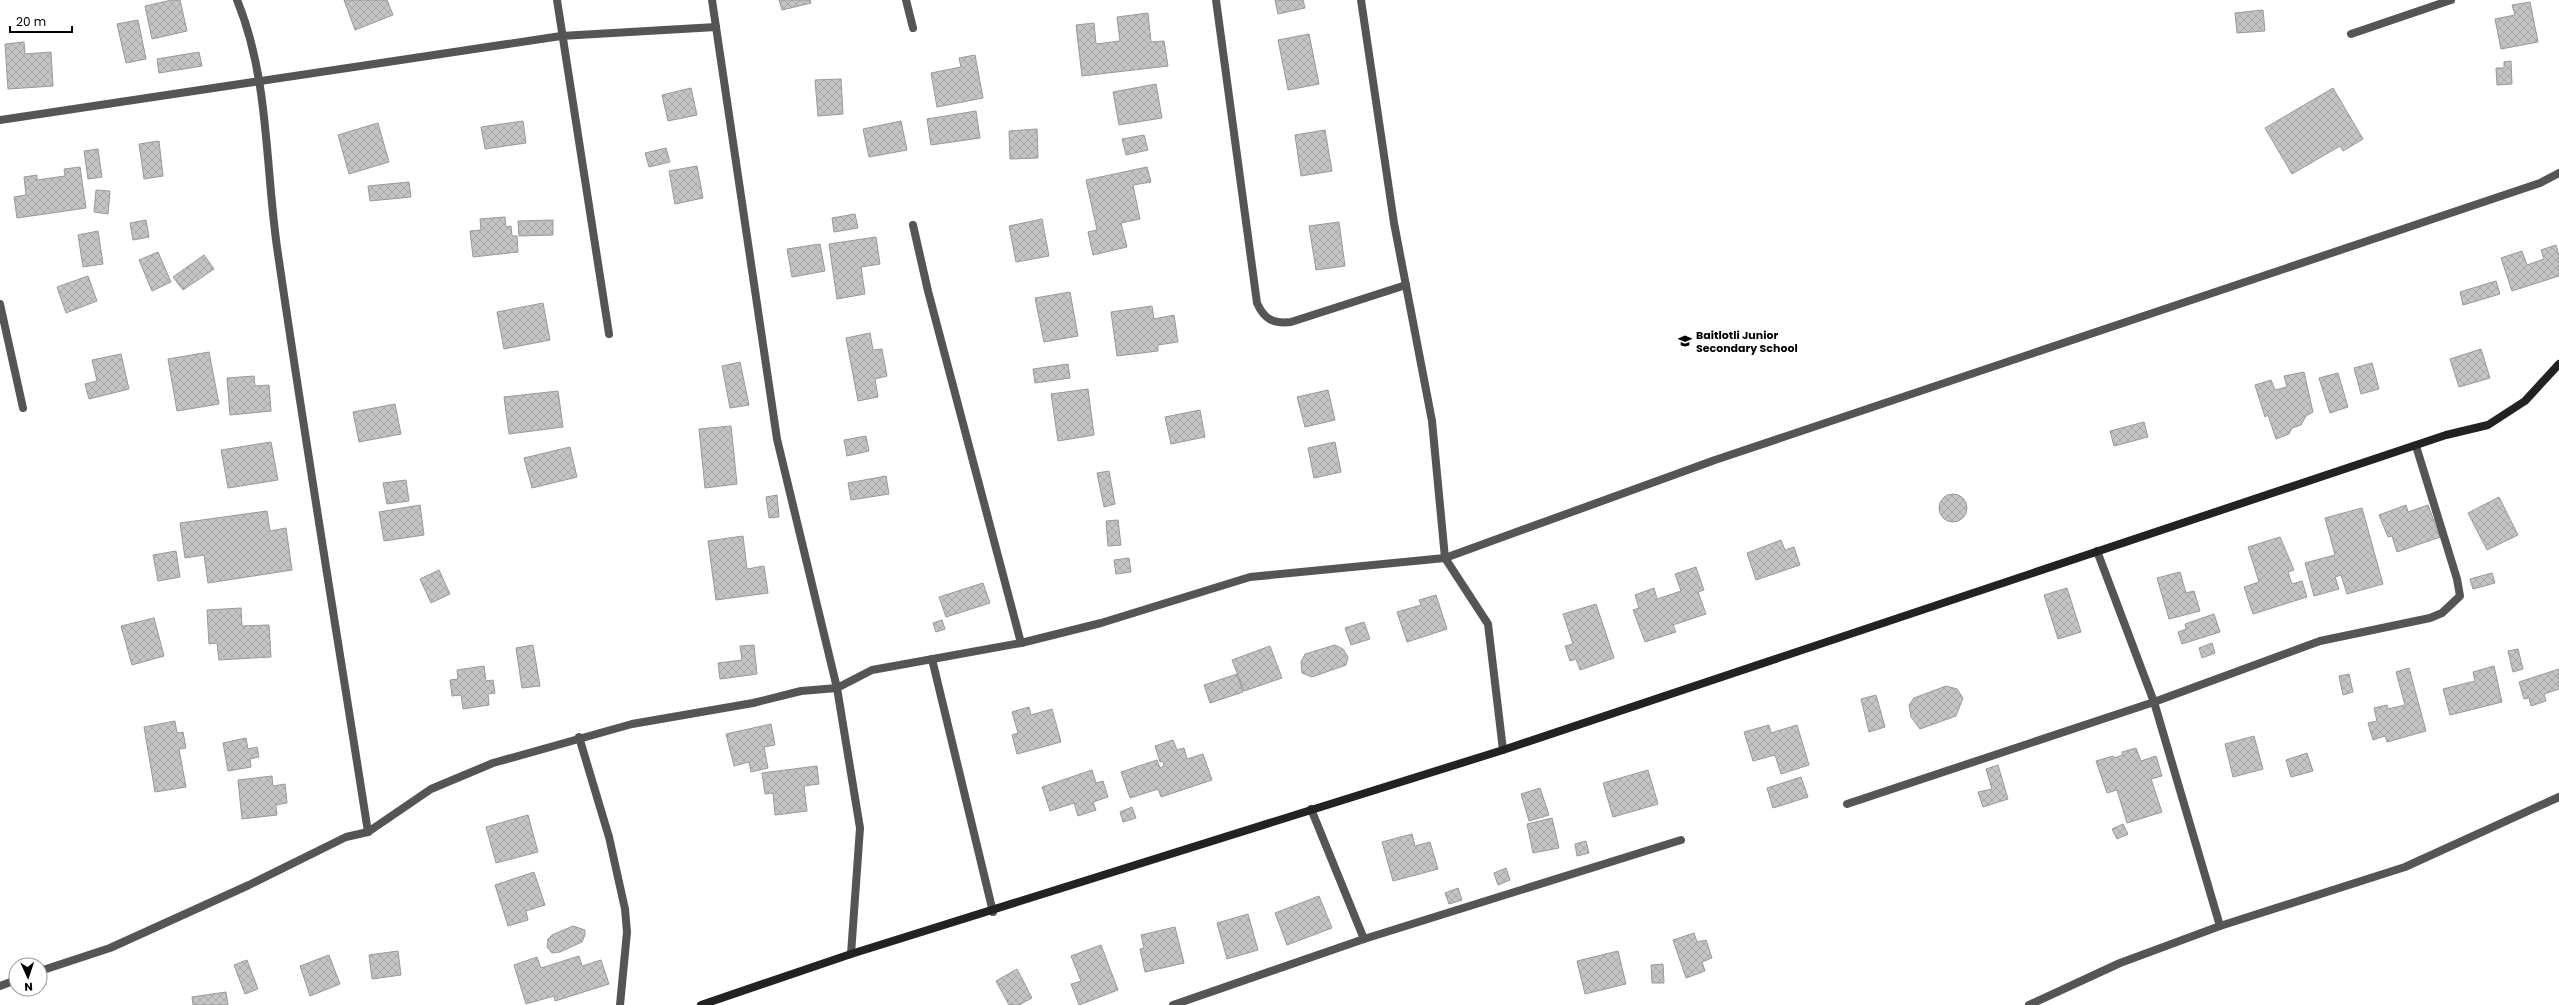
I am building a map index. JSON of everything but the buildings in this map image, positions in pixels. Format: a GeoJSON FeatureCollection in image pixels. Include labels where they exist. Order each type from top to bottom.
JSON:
{"type":"FeatureCollection","features":[{"type":"Feature","properties":{"kind":"street"},"geometry":{"type":"LineString","coordinates":[[237,0],[244,18],[259,80],[277,252],[368,832]]}},
{"type":"Feature","properties":{"kind":"street"},"geometry":{"type":"LineString","coordinates":[[557,0],[561,36],[609,334]]}},
{"type":"Feature","properties":{"kind":"street"},"geometry":{"type":"LineString","coordinates":[[712,0],[777,439],[836,688],[860,828],[851,954]]}},
{"type":"Feature","properties":{"kind":"street"},"geometry":{"type":"LineString","coordinates":[[906,0],[913,28]]}},
{"type":"Feature","properties":{"kind":"street"},"geometry":{"type":"LineString","coordinates":[[1216,0],[1257,303],[1262,315],[1276,323],[1291,322],[1406,285]]}},
{"type":"Feature","properties":{"kind":"street"},"geometry":{"type":"LineString","coordinates":[[1361,0],[1394,224],[1432,421],[1445,558],[1488,624],[1502,750]]}},
{"type":"Feature","properties":{"kind":"street"},"geometry":{"type":"LineString","coordinates":[[2351,34],[2451,0]]}},
{"type":"Feature","properties":{"kind":"street"},"geometry":{"type":"LineString","coordinates":[[0,120],[259,80],[561,36],[716,28]]}},
{"type":"Feature","properties":{"kind":"street"},"geometry":{"type":"LineString","coordinates":[[48,968],[110,948],[249,886],[346,837],[368,832],[431,789],[493,763],[579,737],[632,724],[753,703],[801,691],[836,688],[872,670],[1021,643],[1102,623],[1250,576],[1445,558],[1715,460],[2540,183],[2559,173]]}},
{"type":"Feature","properties":{"kind":"street"},"geometry":{"type":"LineString","coordinates":[[912,225],[1021,643]]}},
{"type":"Feature","properties":{"kind":"street"},"geometry":{"type":"LineString","coordinates":[[0,304],[22,408]]}},
{"type":"Feature","properties":{"kind":"street"},"geometry":{"type":"LineString","coordinates":[[701,1005],[851,954],[993,912],[1311,809],[1502,750],[2097,551],[2416,446],[2488,425],[2525,401],[2559,364]]}},
{"type":"Feature","properties":{"kind":"street"},"geometry":{"type":"LineString","coordinates":[[1847,804],[2154,702],[2320,641],[2430,618],[2450,607],[2460,596],[2457,579],[2416,446]]}},
{"type":"Feature","properties":{"kind":"street"},"geometry":{"type":"LineString","coordinates":[[2097,551],[2154,702],[2220,926]]}},
{"type":"Feature","properties":{"kind":"street"},"geometry":{"type":"LineString","coordinates":[[932,659],[993,912]]}},
{"type":"Feature","properties":{"kind":"street"},"geometry":{"type":"LineString","coordinates":[[579,737],[609,837],[625,909],[627,932],[620,1005]]}},
{"type":"Feature","properties":{"kind":"street"},"geometry":{"type":"LineString","coordinates":[[2029,1005],[2120,963],[2220,926],[2405,867],[2559,797]]}},
{"type":"Feature","properties":{"kind":"street"},"geometry":{"type":"LineString","coordinates":[[1311,809],[1364,939]]}},
{"type":"Feature","properties":{"kind":"street"},"geometry":{"type":"LineString","coordinates":[[1173,1005],[1364,939],[1681,840]]}},
{"type":"Feature","properties":{"kind":"place","name":"Baitlotli Junior Secondary School"},"geometry":{"type":"Point","coordinates":[1685,341]}}]}
